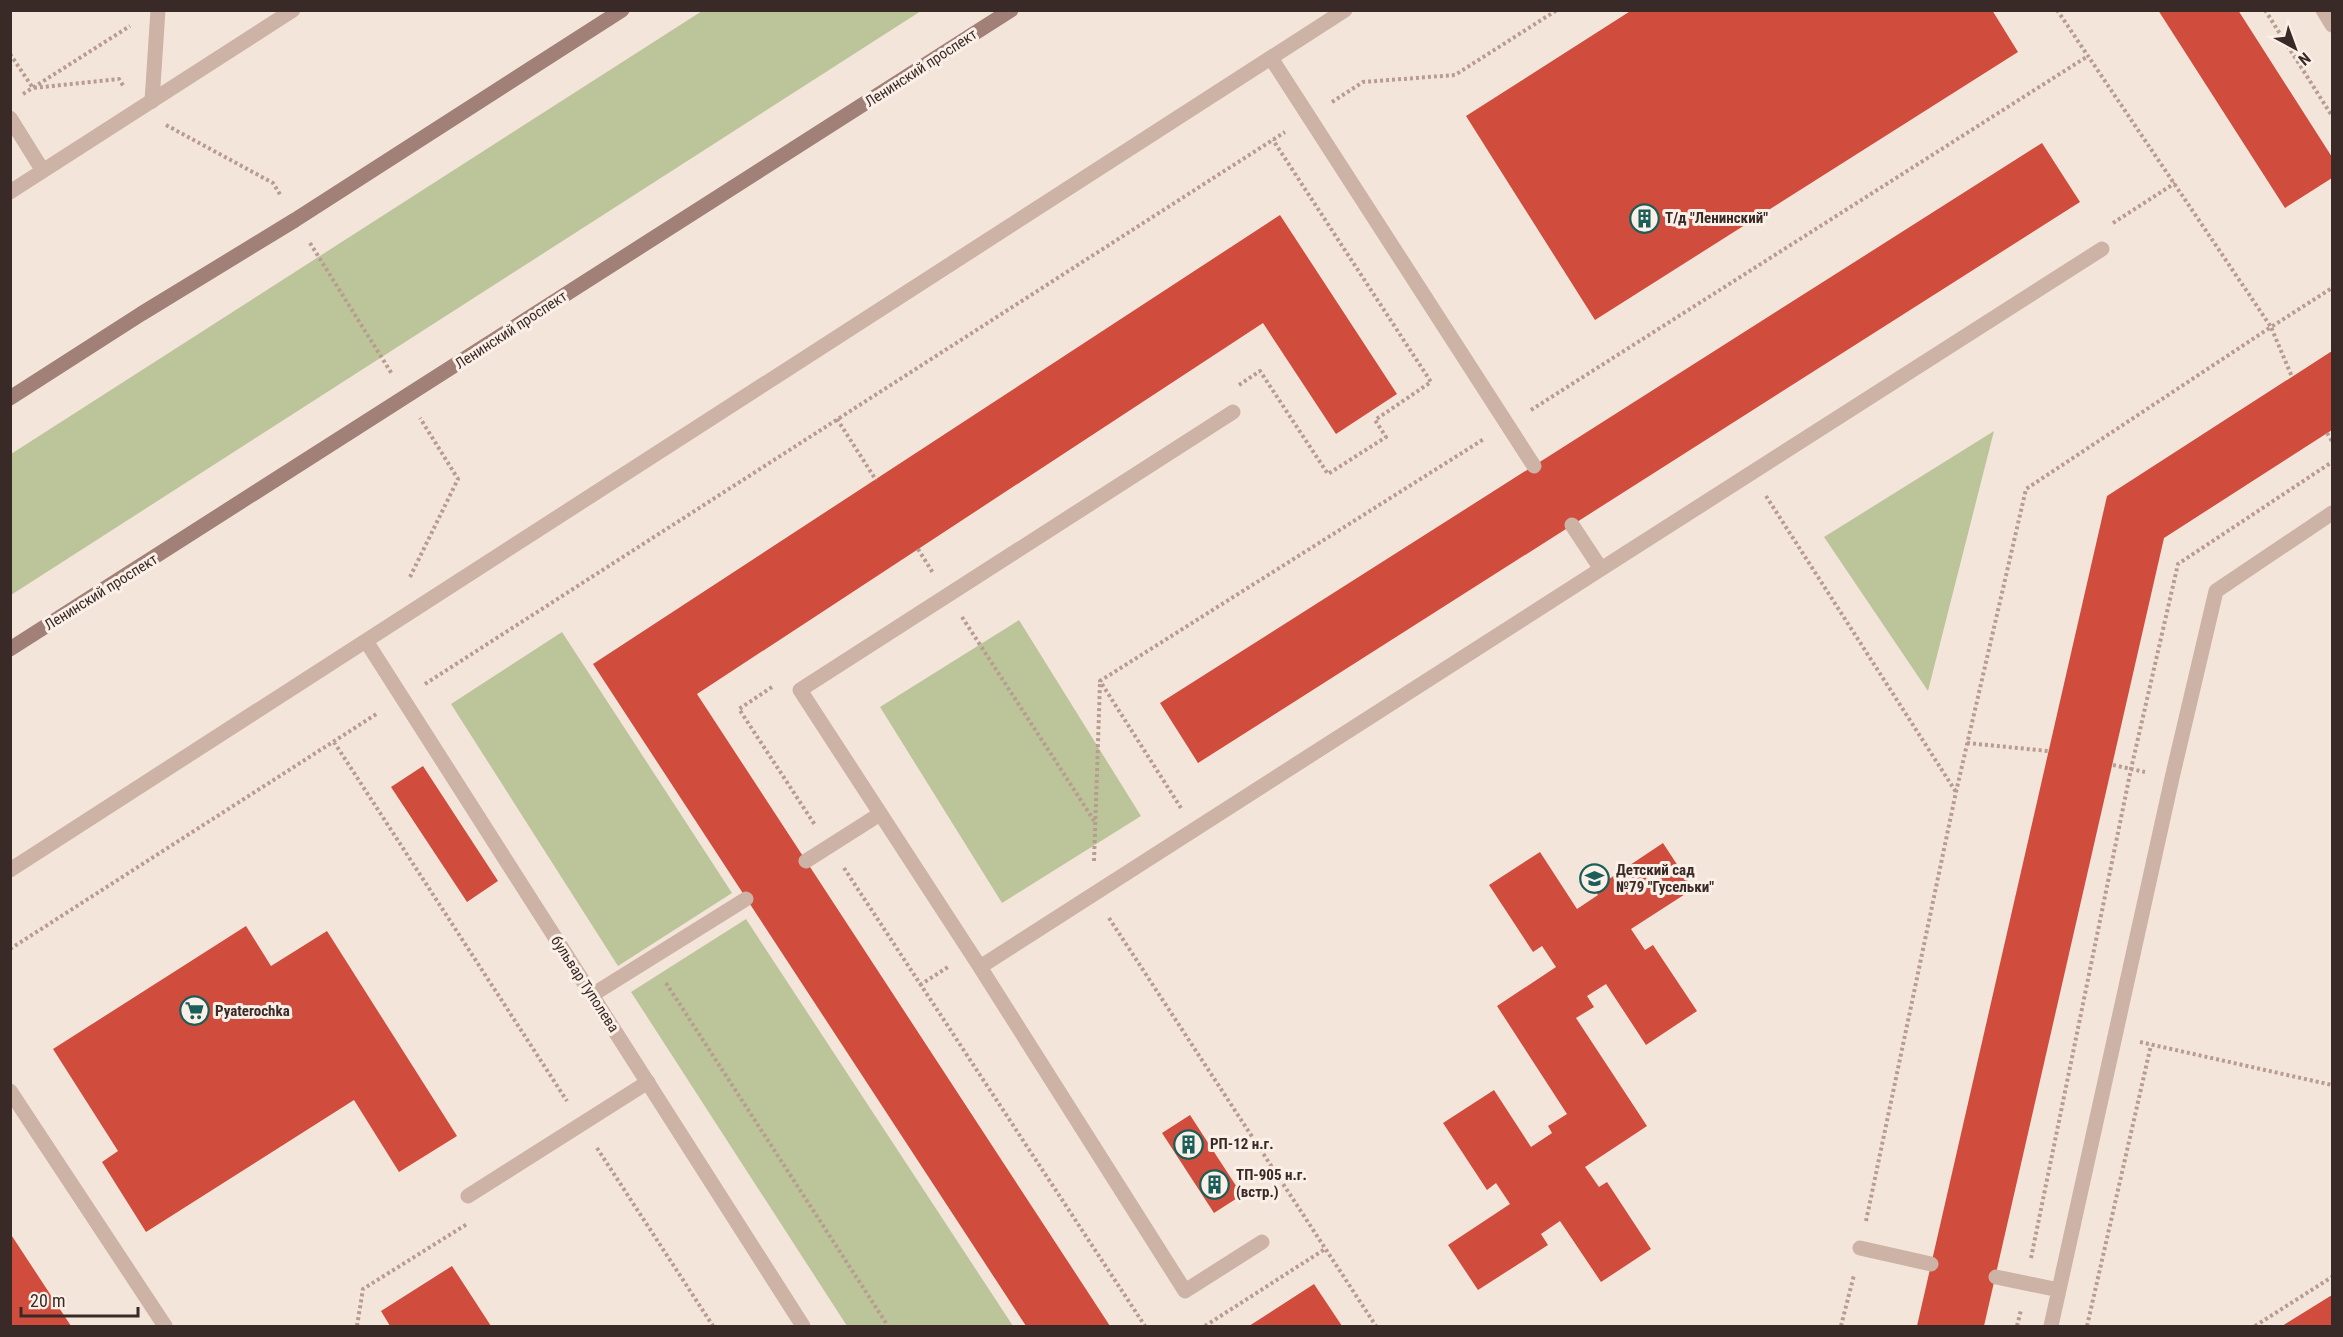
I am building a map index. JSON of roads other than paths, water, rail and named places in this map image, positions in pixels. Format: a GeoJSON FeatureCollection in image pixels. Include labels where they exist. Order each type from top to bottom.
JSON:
{"type":"FeatureCollection","features":[{"type":"Feature","properties":{"kind":"main road"},"geometry":{"type":"LineString","coordinates":[[10,398],[141,314],[295,220],[622,10]]}},
{"type":"Feature","properties":{"kind":"main road","name":"Ленинский проспект"},"geometry":{"type":"LineString","coordinates":[[10,649],[1011,10]]}},
{"type":"Feature","properties":{"kind":"street"},"geometry":{"type":"LineString","coordinates":[[145,105],[158,10]]}},
{"type":"Feature","properties":{"kind":"street"},"geometry":{"type":"LineString","coordinates":[[10,192],[294,10]]}},
{"type":"Feature","properties":{"kind":"street"},"geometry":{"type":"LineString","coordinates":[[10,870],[1345,10]]}},
{"type":"Feature","properties":{"kind":"street"},"geometry":{"type":"LineString","coordinates":[[2323,10],[2332,25]]}},
{"type":"Feature","properties":{"kind":"street"},"geometry":{"type":"LineString","coordinates":[[1271,58],[1534,466]]}},
{"type":"Feature","properties":{"kind":"street"},"geometry":{"type":"LineString","coordinates":[[10,118],[43,171]]}},
{"type":"Feature","properties":{"kind":"street"},"geometry":{"type":"LineString","coordinates":[[980,967],[2102,249]]}},
{"type":"Feature","properties":{"kind":"street"},"geometry":{"type":"LineString","coordinates":[[1233,412],[800,690],[980,967],[1185,1291],[1262,1242]]}},
{"type":"Feature","properties":{"kind":"street"},"geometry":{"type":"LineString","coordinates":[[2050,1326],[2216,591],[2332,513]]}},
{"type":"Feature","properties":{"kind":"street"},"geometry":{"type":"LineString","coordinates":[[1572,525],[1601,569]]}},
{"type":"Feature","properties":{"kind":"street","name":"бульвар Туполева"},"geometry":{"type":"LineString","coordinates":[[366,641],[803,1326]]}},
{"type":"Feature","properties":{"kind":"street"},"geometry":{"type":"LineString","coordinates":[[806,861],[880,814]]}},
{"type":"Feature","properties":{"kind":"street"},"geometry":{"type":"LineString","coordinates":[[592,995],[746,899]]}},
{"type":"Feature","properties":{"kind":"street"},"geometry":{"type":"LineString","coordinates":[[468,1196],[648,1082]]}},
{"type":"Feature","properties":{"kind":"street"},"geometry":{"type":"LineString","coordinates":[[10,1091],[165,1326]]}},
{"type":"Feature","properties":{"kind":"street"},"geometry":{"type":"LineString","coordinates":[[1860,1248],[1932,1264]]}},
{"type":"Feature","properties":{"kind":"street"},"geometry":{"type":"LineString","coordinates":[[1996,1277],[2059,1290]]}},
{"type":"Feature","properties":{"kind":"place","name":"Т/д \"Ленинский\""},"geometry":{"type":"Point","coordinates":[1644,218]}},
{"type":"Feature","properties":{"kind":"place","name":"Детский сад №79 \"Гусельки\""},"geometry":{"type":"Point","coordinates":[1595,879]}},
{"type":"Feature","properties":{"kind":"place","name":"Pyaterochka"},"geometry":{"type":"Point","coordinates":[194,1011]}},
{"type":"Feature","properties":{"kind":"place","name":"РП-12 н.г."},"geometry":{"type":"Point","coordinates":[1189,1144]}},
{"type":"Feature","properties":{"kind":"place","name":"ТП-905 н.г. (встр.)"},"geometry":{"type":"Point","coordinates":[1215,1184]}}]}
